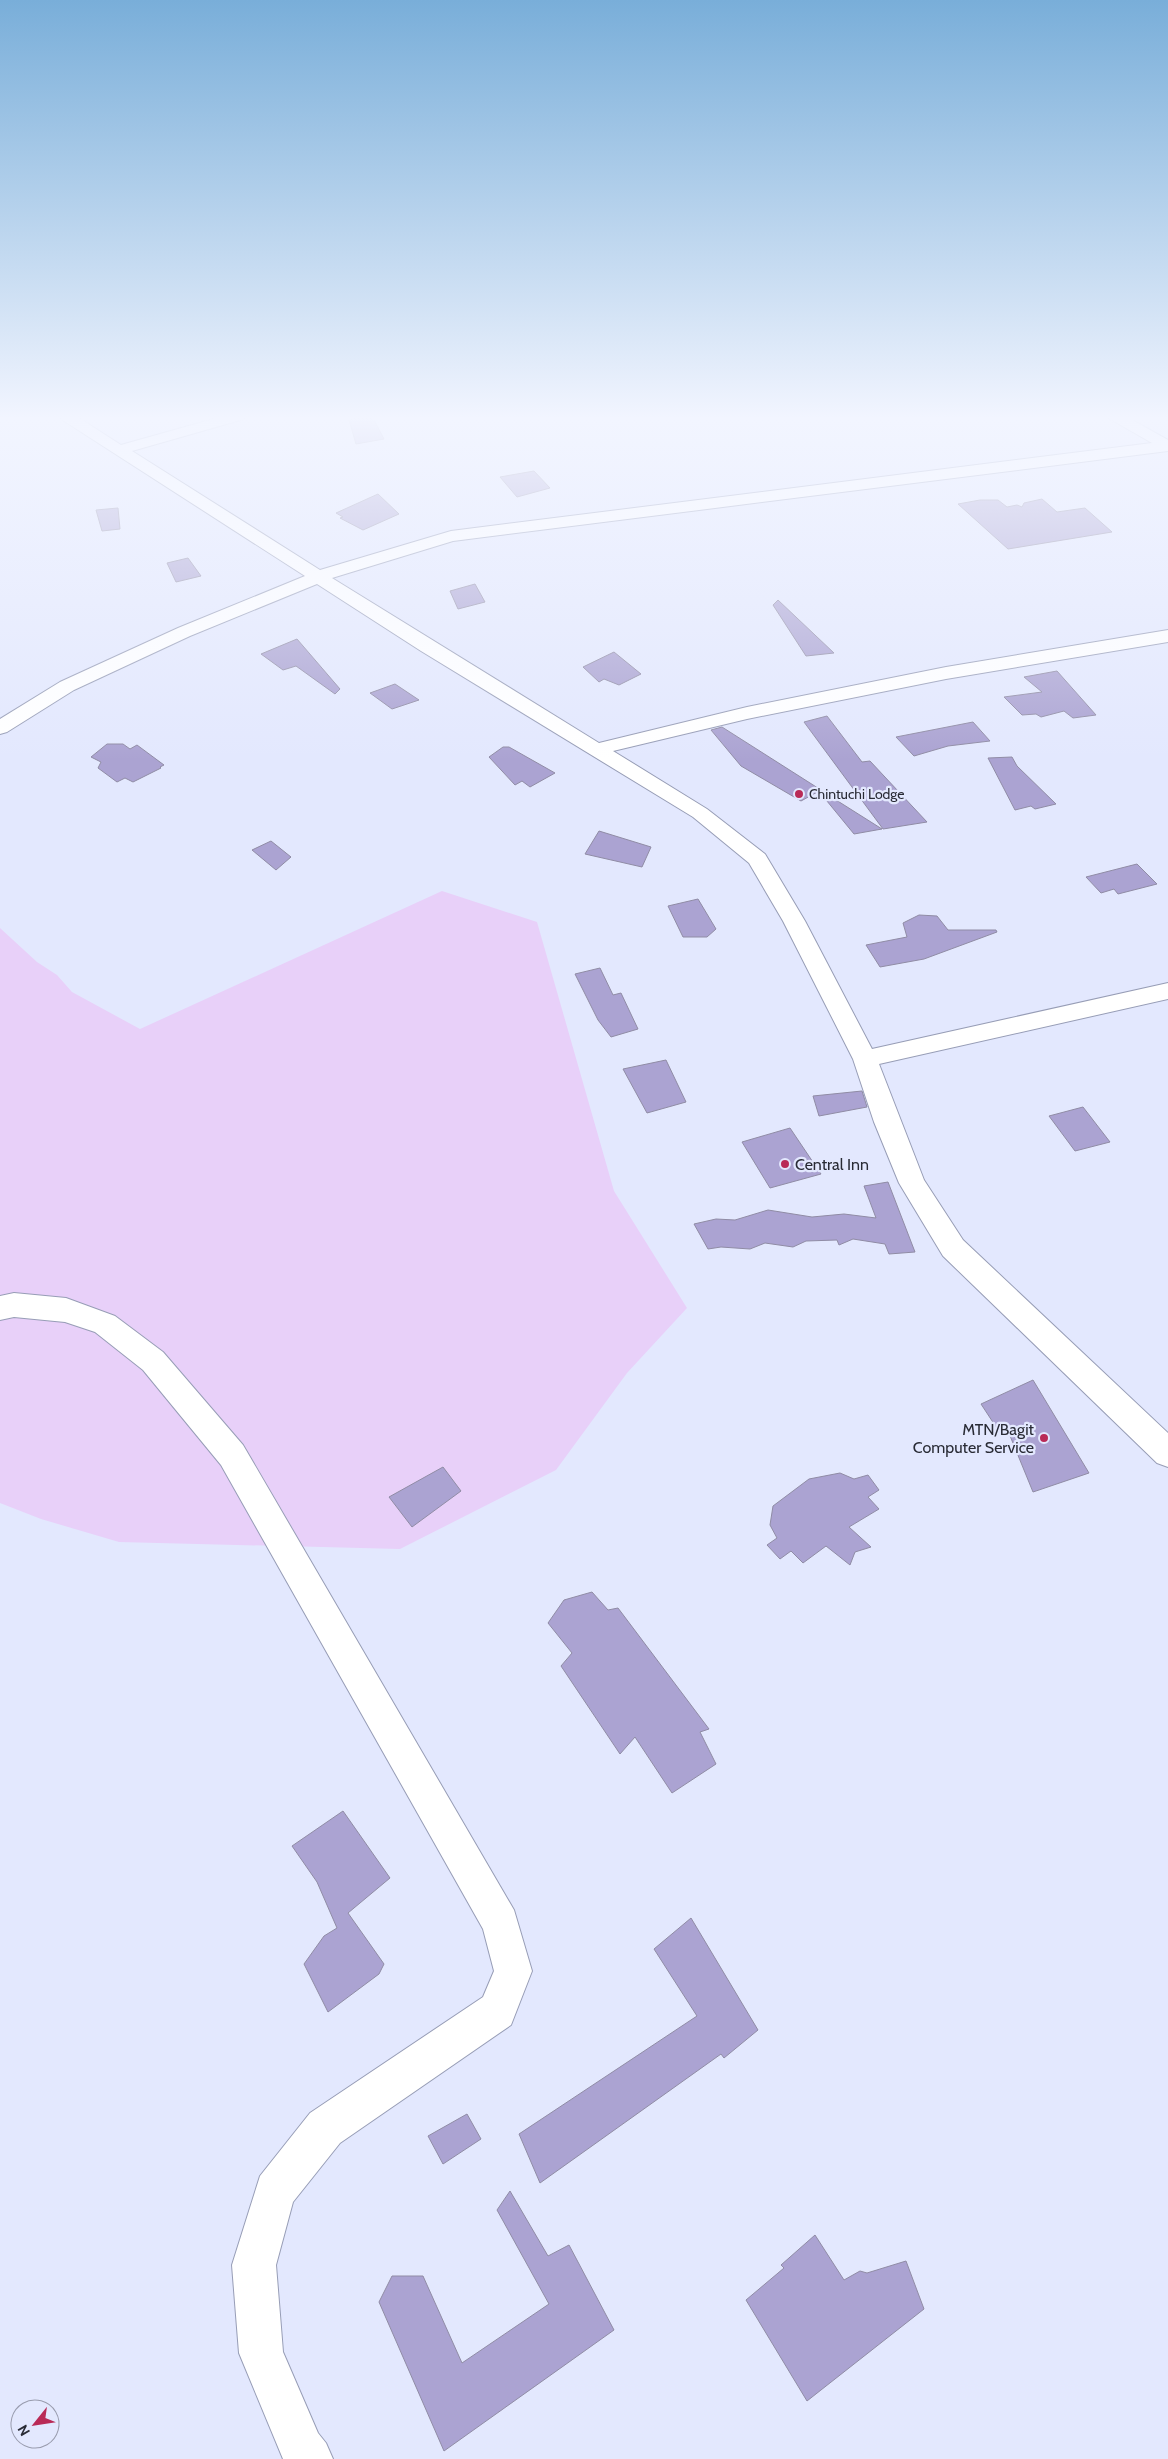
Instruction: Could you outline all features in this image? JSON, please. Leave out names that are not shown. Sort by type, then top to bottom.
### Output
[{"type":"street","points":[[248,531],[428,647],[700,813],[757,859],[794,921],[865,1059],[887,1122],[912,1183],[954,1248],[1168,1454]]},
{"type":"street","points":[[0,728],[67,686],[184,632],[320,576],[451,536],[486,531]]},
{"type":"street","points":[[598,749],[747,712],[946,673],[1168,636]]},
{"type":"street","points":[[865,1059],[1168,991]]},
{"type":"street","points":[[0,1308],[14,1305],[66,1310],[105,1324],[153,1361],[232,1455],[502,1923],[513,1971],[497,2012],[325,2128],[275,2191],[254,2264],[261,2353],[302,2449],[310,2459]]},
{"type":"shaded area","points":[[442,891],[537,922],[614,1191],[687,1308],[627,1373],[556,1470],[400,1549],[119,1542],[41,1519],[0,1503],[0,928],[37,962],[57,975],[72,992],[140,1029]]},
{"type":"building","points":[[988,531],[1112,532],[1008,549]]},
{"type":"building","points":[[188,558],[201,576],[176,582],[167,563]]},
{"type":"building","points":[[475,584],[485,602],[458,609],[450,591]]},
{"type":"building","points":[[778,600],[834,653],[806,656],[773,605]]},
{"type":"building","points":[[297,639],[340,689],[335,694],[296,666],[283,670],[261,654]]},
{"type":"building","points":[[614,652],[641,674],[619,685],[604,679],[599,682],[583,667]]},
{"type":"building","points":[[1057,671],[1096,715],[1073,718],[1064,711],[1041,717],[1036,714],[1022,715],[1004,697],[1042,692],[1024,677]]},
{"type":"building","points":[[395,684],[419,700],[392,709],[370,693]]},
{"type":"building","points":[[827,716],[862,762],[870,761],[927,822],[883,829],[804,722]]},
{"type":"building","points":[[973,722],[990,741],[948,746],[914,756],[896,737]]},
{"type":"building","points":[[722,727],[821,790],[801,801],[741,766],[711,730]]},
{"type":"building","points":[[107,744],[123,744],[130,749],[137,745],[164,765],[133,782],[125,778],[117,782],[98,768],[101,762],[91,757]]},
{"type":"building","points":[[503,747],[509,747],[555,773],[530,787],[522,781],[515,785],[489,757]]},
{"type":"building","points":[[1012,757],[1017,766],[1056,804],[1035,809],[1031,806],[1015,810],[988,758]]},
{"type":"building","points":[[825,793],[882,829],[854,834],[822,795]]},
{"type":"building","points":[[599,831],[651,847],[642,867],[585,854]]},
{"type":"building","points":[[271,841],[291,857],[276,870],[252,850]]},
{"type":"building","points":[[1137,864],[1157,884],[1118,894],[1114,889],[1101,893],[1086,877]]},
{"type":"building","points":[[698,899],[716,929],[707,937],[683,937],[668,906]]},
{"type":"building","points":[[919,915],[937,916],[948,930],[996,930],[997,932],[924,959],[880,967],[866,945],[907,937],[903,923]]},
{"type":"building","points":[[600,968],[613,995],[621,993],[638,1029],[611,1037],[598,1020],[575,974]]},
{"type":"building","points":[[666,1060],[686,1102],[647,1113],[623,1069]]},
{"type":"building","points":[[862,1091],[867,1107],[819,1116],[813,1096]]},
{"type":"building","points":[[1083,1107],[1110,1142],[1075,1151],[1049,1116]]},
{"type":"building","name":"Central Inn","points":[[790,1128],[821,1174],[770,1188],[742,1142]]},
{"type":"building","points":[[888,1182],[915,1252],[889,1254],[885,1244],[853,1239],[839,1245],[837,1240],[806,1241],[793,1247],[765,1243],[750,1249],[721,1247],[708,1249],[694,1224],[716,1219],[735,1220],[768,1210],[812,1217],[844,1214],[876,1218],[864,1186]]},
{"type":"building","name":"MTN/Bagit Computer Service","points":[[1033,1380],[1089,1473],[1033,1492],[1006,1426],[998,1430],[981,1404]]},
{"type":"building","points":[[443,1467],[461,1491],[412,1527],[389,1497]]},
{"type":"building","points":[[840,1473],[854,1479],[868,1475],[879,1490],[868,1497],[879,1509],[849,1527],[871,1547],[855,1552],[850,1565],[826,1546],[803,1563],[791,1551],[780,1559],[767,1545],[777,1538],[770,1525],[773,1506],[809,1479]]},
{"type":"building","points":[[592,1592],[608,1610],[618,1608],[709,1729],[700,1732],[716,1764],[672,1793],[635,1737],[620,1754],[561,1666],[572,1653],[548,1623],[564,1600]]},
{"type":"building","points":[[343,1811],[390,1878],[348,1913],[384,1964],[379,1974],[328,2012],[304,1964],[324,1936],[337,1928],[317,1882],[292,1846]]},
{"type":"building","points":[[691,1918],[758,2030],[724,2058],[721,2054],[540,2183],[519,2134],[697,2016],[654,1949]]},
{"type":"building","points":[[467,2114],[481,2139],[443,2164],[428,2136]]},
{"type":"building","points":[[510,2191],[548,2256],[569,2245],[614,2330],[444,2451],[379,2302],[392,2276],[423,2276],[462,2363],[549,2304],[497,2210]]},
{"type":"building","points":[[815,2235],[844,2280],[860,2271],[867,2273],[906,2261],[924,2309],[807,2401],[746,2300],[784,2268],[781,2265]]},
{"type":"place","name":"Chintuchi Lodge","points":[[799,794]]},
{"type":"place","name":"Central Inn","points":[[785,1164]]},
{"type":"place","name":"MTN/Bagit Computer Service","points":[[1044,1438]]}]
